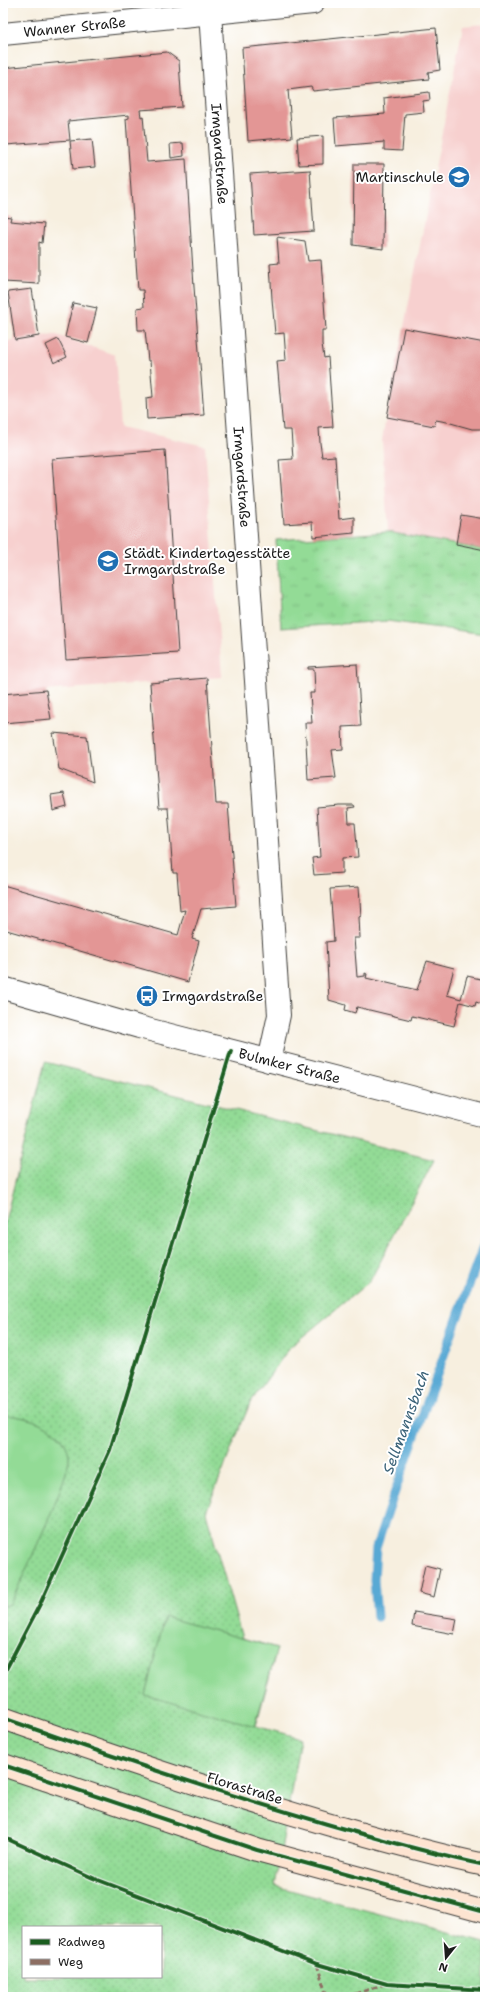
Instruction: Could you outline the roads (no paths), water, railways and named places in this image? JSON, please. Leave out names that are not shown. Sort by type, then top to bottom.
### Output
[{"type":"main road","name":"Florastraße","points":[[3,1718],[149,1770],[257,1804],[385,1840],[485,1865]]},
{"type":"main road","points":[[3,1765],[257,1850],[485,1912]]},
{"type":"street","name":"Wanner Straße","points":[[3,34],[210,12],[313,3]]},
{"type":"street","name":"Irmgardstraße","points":[[210,12],[279,1015],[269,1061]]},
{"type":"street","name":"Bulmker Straße","points":[[3,988],[139,1027],[485,1116]]},
{"type":"waterway","name":"Sellmannsbach","points":[[377,1617],[374,1580],[376,1548],[485,1241]]},
{"type":"place","name":"Martinschule","points":[[459,177]]},
{"type":"place","name":"Städt. Kindertagesstätte Irmgardstraße","points":[[108,561]]},
{"type":"place","name":"Irmgardstraße","points":[[147,996]]}]
